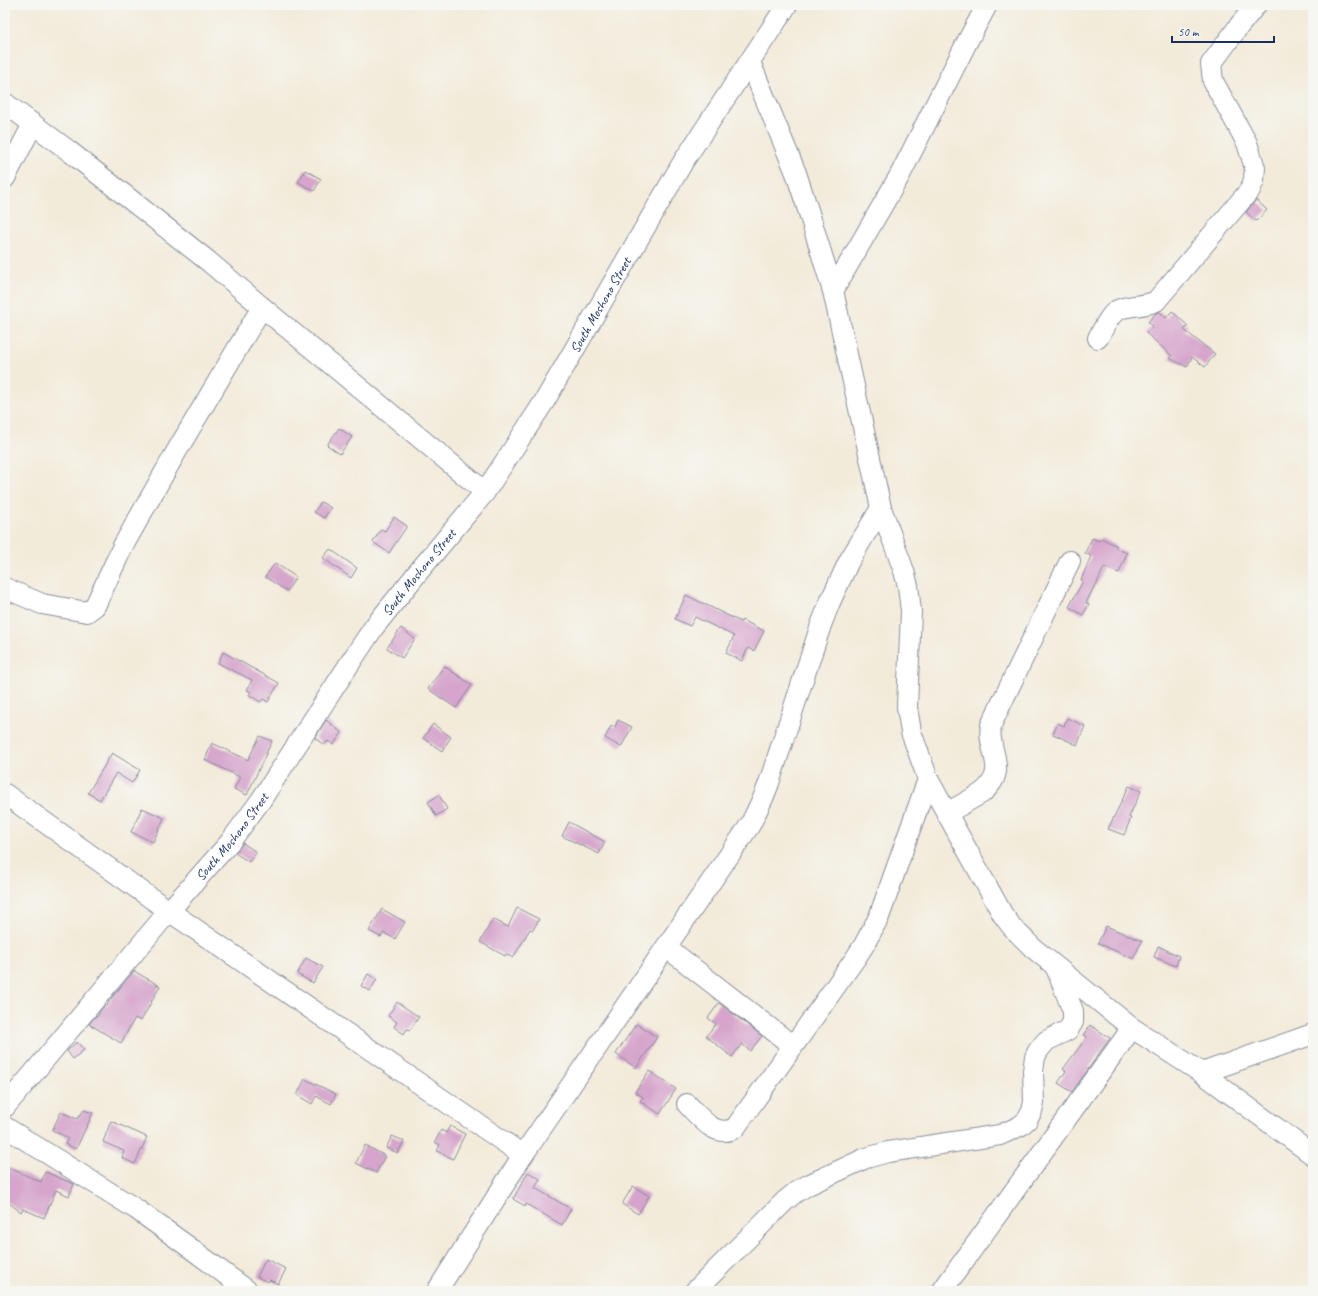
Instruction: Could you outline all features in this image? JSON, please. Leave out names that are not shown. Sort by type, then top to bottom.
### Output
[{"type":"street","name":"South Moshono Street","points":[[5,1107],[169,911],[230,842],[247,819],[374,627],[485,492],[544,402],[683,162],[787,5]]},
{"type":"street","points":[[833,291],[900,175],[987,5]]},
{"type":"street","points":[[1098,338],[1110,317],[1116,311],[1148,304],[1156,300],[1250,190],[1254,180],[1255,168],[1247,143],[1212,81],[1210,64],[1238,26],[1256,5]]},
{"type":"street","points":[[750,62],[796,174],[833,291],[881,508],[908,586],[910,611],[908,715],[911,732],[928,779],[1003,915],[1022,938],[1055,967],[1132,1028],[1202,1073],[1313,1155]]},
{"type":"street","points":[[5,103],[208,261],[485,492]]},
{"type":"street","points":[[5,178],[33,124]]},
{"type":"street","points":[[5,588],[42,604],[86,612],[95,606],[123,546],[179,447],[262,307]]},
{"type":"street","points":[[437,1291],[523,1155],[750,825],[769,783],[830,602],[849,561],[881,508]]},
{"type":"street","points":[[947,813],[982,793],[994,779],[997,767],[990,734],[991,725],[1070,561]]},
{"type":"street","points":[[687,1104],[714,1130],[720,1131],[735,1128],[855,959],[871,932],[879,917],[928,779]]},
{"type":"street","points":[[5,794],[169,911],[523,1155]]},
{"type":"street","points":[[666,947],[793,1046]]},
{"type":"street","points":[[695,1291],[785,1202],[796,1192],[808,1185],[854,1163],[878,1154],[1000,1135],[1020,1126],[1032,1111],[1034,1102],[1033,1070],[1035,1057],[1046,1041],[1068,1030],[1073,1022],[1073,1011],[1055,967]]},
{"type":"street","points":[[942,1291],[1132,1028]]},
{"type":"street","points":[[1202,1073],[1313,1034]]},
{"type":"street","points":[[5,1127],[136,1210],[187,1245],[248,1291]]},
{"type":"building","points":[[305,170],[321,179],[314,191],[298,182]]},
{"type":"building","points":[[1256,200],[1267,210],[1256,221],[1246,212]]},
{"type":"building","points":[[1172,311],[1188,326],[1184,330],[1215,354],[1205,367],[1192,357],[1187,367],[1169,358],[1172,356],[1146,333],[1153,326],[1148,322],[1156,313],[1160,312],[1166,318]]},
{"type":"building","points":[[339,428],[352,437],[340,454],[327,445]]},
{"type":"building","points":[[321,502],[331,508],[324,518],[314,512]]},
{"type":"building","points":[[394,517],[407,526],[389,553],[373,542],[381,529],[385,531]]},
{"type":"building","points":[[1092,538],[1099,541],[1101,538],[1117,546],[1115,548],[1127,553],[1119,573],[1104,567],[1096,586],[1095,585],[1086,603],[1089,604],[1083,615],[1069,607],[1083,581],[1081,580],[1091,556],[1085,553]]},
{"type":"building","points":[[330,549],[357,568],[351,578],[323,558]]},
{"type":"building","points":[[275,563],[296,577],[287,591],[265,577]]},
{"type":"building","points":[[686,595],[741,622],[742,620],[764,631],[754,651],[748,648],[742,661],[726,653],[734,636],[695,617],[690,626],[675,619]]},
{"type":"building","points":[[401,628],[415,639],[402,658],[387,648]]},
{"type":"building","points":[[223,652],[279,683],[268,702],[263,699],[261,702],[249,695],[251,692],[247,690],[252,680],[218,663]]},
{"type":"building","points":[[444,666],[472,685],[456,708],[428,689]]},
{"type":"building","points":[[1067,718],[1085,726],[1077,745],[1053,734],[1058,723],[1064,726]]},
{"type":"building","points":[[326,720],[342,733],[333,745],[328,741],[324,745],[315,738]]},
{"type":"building","points":[[618,720],[632,727],[621,747],[605,738],[611,726],[615,727]]},
{"type":"building","points":[[433,724],[451,737],[442,751],[423,738]]},
{"type":"building","points":[[260,736],[272,741],[247,795],[234,789],[240,777],[205,760],[212,743],[248,760]]},
{"type":"building","points":[[112,753],[140,770],[132,783],[116,773],[100,800],[88,793]]},
{"type":"building","points":[[1129,786],[1141,791],[1129,817],[1131,818],[1124,835],[1108,829]]},
{"type":"building","points":[[439,795],[447,809],[436,816],[428,802]]},
{"type":"building","points":[[142,808],[164,818],[153,842],[131,832]]},
{"type":"building","points":[[569,822],[605,842],[599,854],[562,836]]},
{"type":"building","points":[[243,843],[256,852],[249,862],[235,853]]},
{"type":"building","points":[[517,908],[539,919],[533,930],[530,929],[513,958],[506,954],[505,956],[480,942],[493,919],[508,927]]},
{"type":"building","points":[[382,909],[405,922],[395,939],[384,933],[381,937],[369,931]]},
{"type":"building","points":[[1106,926],[1142,941],[1133,959],[1098,943]]},
{"type":"building","points":[[1158,946],[1179,956],[1176,966],[1154,957]]},
{"type":"building","points":[[306,958],[323,967],[313,983],[297,974]]},
{"type":"building","points":[[134,971],[160,986],[141,1021],[135,1018],[121,1043],[89,1024],[96,1016],[97,1017],[105,1005],[107,1006],[109,1001]]},
{"type":"building","points":[[368,974],[377,979],[370,991],[361,986]]},
{"type":"building","points":[[397,1002],[419,1017],[410,1030],[407,1029],[404,1034],[394,1027],[397,1022],[388,1016]]},
{"type":"building","points":[[719,1003],[762,1036],[750,1051],[742,1044],[732,1057],[706,1036],[716,1024],[708,1018]]},
{"type":"building","points":[[636,1024],[657,1037],[636,1068],[616,1054]]},
{"type":"building","points":[[1090,1025],[1110,1038],[1072,1092],[1058,1083],[1066,1071],[1063,1069],[1087,1037],[1083,1035]]},
{"type":"building","points":[[77,1042],[84,1050],[73,1059],[67,1051]]},
{"type":"building","points":[[649,1071],[676,1089],[660,1114],[640,1101],[643,1097],[635,1092]]},
{"type":"building","points":[[305,1079],[336,1094],[331,1104],[316,1096],[312,1104],[297,1095]]},
{"type":"building","points":[[84,1110],[93,1113],[76,1149],[65,1144],[68,1138],[52,1130],[61,1112],[77,1119]]},
{"type":"building","points":[[111,1121],[147,1137],[135,1164],[122,1158],[124,1151],[103,1142]]},
{"type":"building","points":[[450,1126],[465,1134],[453,1159],[437,1151],[440,1145],[435,1142],[441,1130],[446,1133]]},
{"type":"building","points":[[392,1136],[404,1141],[398,1153],[386,1148]]},
{"type":"building","points":[[365,1145],[385,1156],[376,1173],[356,1163]]},
{"type":"building","points":[[5,1166],[41,1182],[45,1172],[74,1184],[69,1196],[56,1190],[44,1218],[23,1209],[21,1212],[5,1200]]},
{"type":"building","points":[[528,1172],[540,1179],[535,1188],[571,1209],[562,1225],[526,1204],[525,1206],[513,1199]]},
{"type":"building","points":[[633,1186],[649,1196],[638,1214],[622,1204]]},
{"type":"building","points":[[266,1259],[286,1269],[278,1284],[270,1280],[268,1282],[257,1277]]}]
